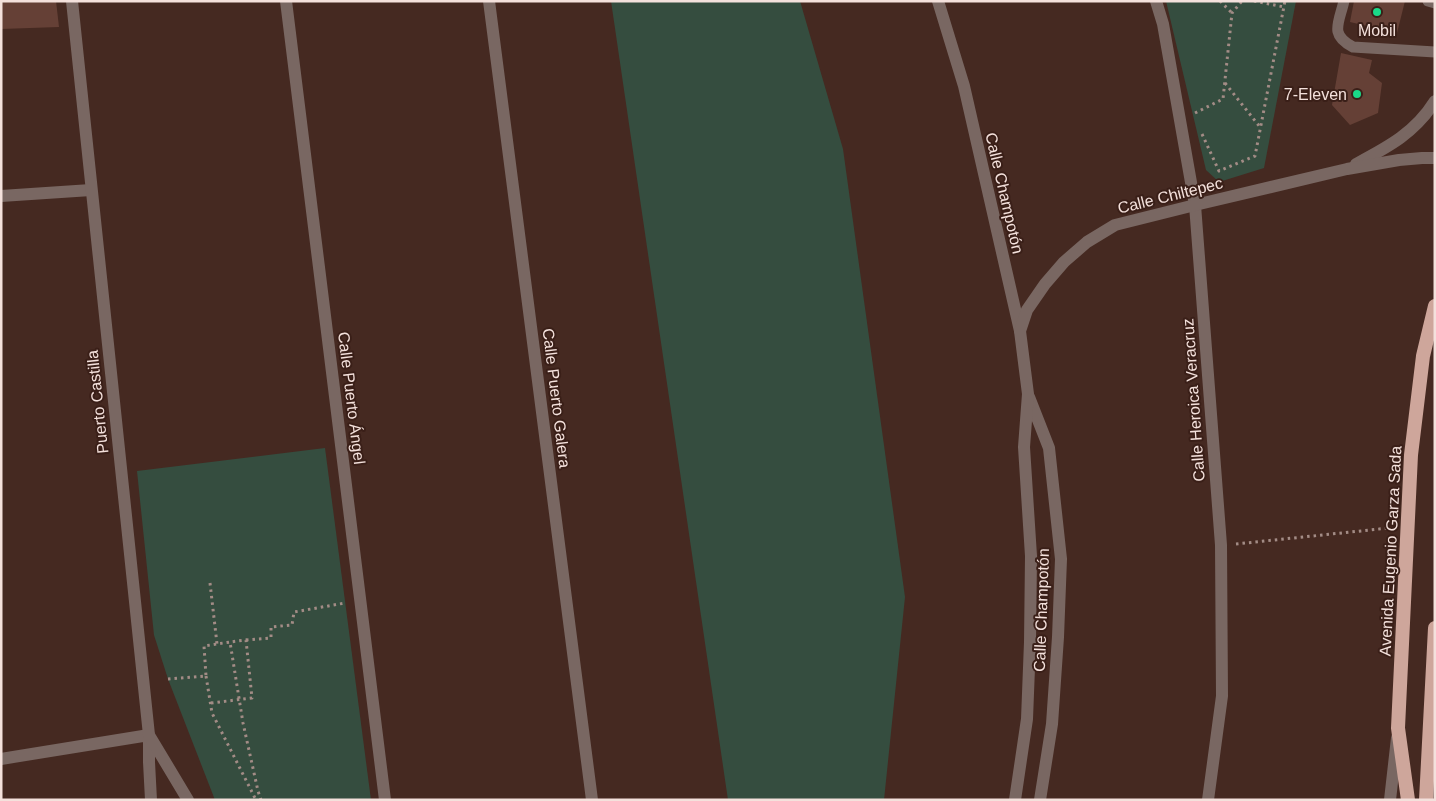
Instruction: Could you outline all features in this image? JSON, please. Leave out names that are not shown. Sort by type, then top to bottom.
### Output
[{"type":"highway","name":"Avenida Eugenio Garza Sada","points":[[1408,800],[1398,728],[1411,455],[1423,356],[1435,306]]},
{"type":"highway","points":[[1426,800],[1435,628]]},
{"type":"street","name":"Puerto Castilla","points":[[72,1],[149,734],[151,800]]},
{"type":"street","name":"Calle Puerto Ángel","points":[[286,1],[385,800]]},
{"type":"street","name":"Calle Puerto Galera","points":[[489,1],[592,800]]},
{"type":"street","name":"Calle Champotón","points":[[938,1],[964,86],[1020,332],[1028,394],[1024,447],[1031,556],[1030,642],[1027,719],[1015,800]]},
{"type":"street","name":"Calle Heroica Veracruz","points":[[1156,1],[1163,24],[1195,205],[1221,545],[1222,696],[1208,800]]},
{"type":"street","name":"Calle Chiltepec","points":[[1347,169],[1394,143],[1416,125],[1435,101]]},
{"type":"street","name":"Calle Chiltepec","points":[[1020,332],[1028,310],[1045,284],[1064,262],[1087,242],[1115,226],[1347,169],[1413,158],[1435,158]]},
{"type":"street","points":[[1,196],[91,190]]},
{"type":"street","name":"Calle Champotón","points":[[1028,394],[1049,448],[1061,559],[1052,724],[1040,800]]},
{"type":"street","points":[[1390,800],[1398,728]]},
{"type":"street","points":[[1,759],[149,734],[188,800]]},
{"type":"lane","points":[[1344,1],[1337,30],[1340,38],[1353,48],[1435,52]]},
{"type":"lane","points":[[1428,1],[1435,3]]},
{"type":"path","points":[[1220,1],[1232,13]]},
{"type":"path","points":[[1192,114],[1223,99],[1232,13],[1242,1]]},
{"type":"path","points":[[1254,1],[1284,7]]},
{"type":"path","points":[[1200,130],[1219,171],[1255,156],[1285,1]]},
{"type":"path","points":[[1224,83],[1260,127]]},
{"type":"path","points":[[1221,545],[1408,526]]},
{"type":"path","points":[[210,583],[217,644]]},
{"type":"path","points":[[256,800],[212,712],[206,676],[204,646],[270,638],[271,627],[292,625],[294,612],[361,599]]},
{"type":"path","points":[[211,703],[252,698],[246,640]]},
{"type":"path","points":[[230,642],[245,733],[261,800]]},
{"type":"path","points":[[168,679],[206,676]]},
{"type":"green space","points":[[611,1],[800,1],[843,149],[905,597],[884,800],[728,800]]},
{"type":"green space","points":[[1166,1],[1296,1],[1264,168],[1219,182],[1206,170]]},
{"type":"green space","points":[[325,448],[371,800],[215,800],[168,679],[154,635],[137,471]]},
{"type":"building","points":[[1,1],[56,1],[59,27],[1,29]]},
{"type":"building","name":"Mobil","points":[[1354,1],[1405,1],[1397,33],[1350,22]]},
{"type":"building","name":"7-Eleven","points":[[1341,53],[1372,60],[1369,73],[1382,83],[1378,113],[1350,125],[1332,105]]},
{"type":"place","name":"Mobil","points":[[1377,12]]},
{"type":"place","name":"7-Eleven","points":[[1357,94]]}]
